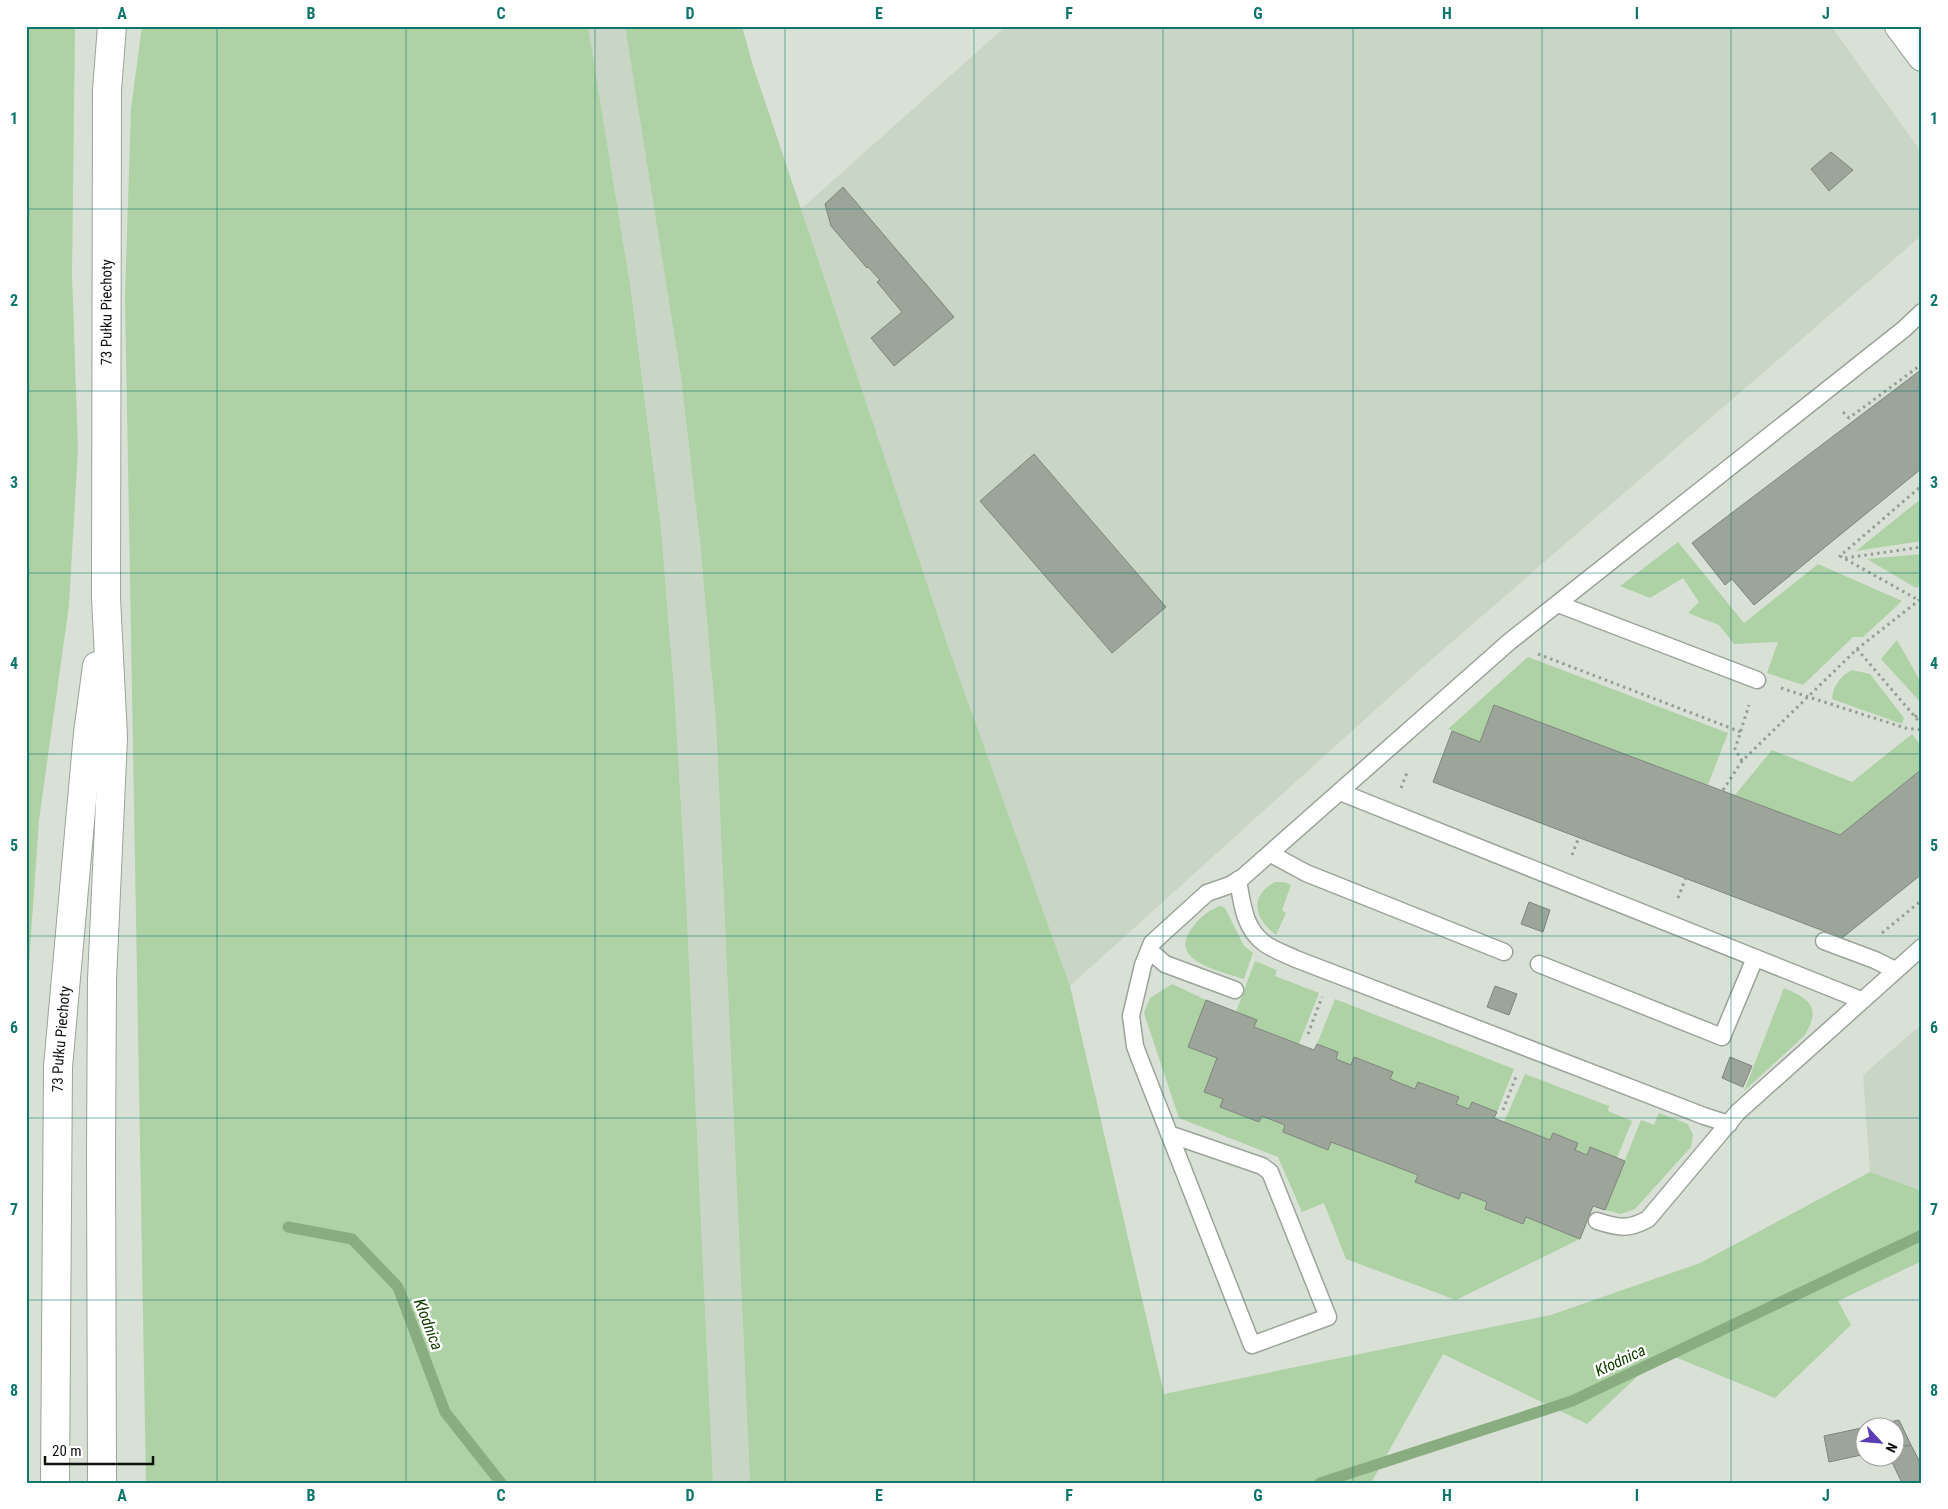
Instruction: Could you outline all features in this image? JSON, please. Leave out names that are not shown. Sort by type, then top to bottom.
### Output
[{"type":"main road","name":"73 Pułku Piechoty","points":[[102,1483],[102,980],[113,737],[106,598],[107,90],[112,26]]},
{"type":"main road","points":[[1899,26],[1922,58]]},
{"type":"main road","name":"73 Pułku Piechoty","points":[[55,1483],[58,1068],[88,733],[106,598]]},
{"type":"lane","points":[[1170,1134],[1262,1166],[1270,1172],[1328,1317],[1252,1345],[1135,1046],[1130,1016],[1143,965],[1152,943],[1207,893],[1238,880],[1270,854],[1509,642],[1897,336],[1922,312]]},
{"type":"lane","points":[[1558,604],[1757,680]]},
{"type":"lane","points":[[1340,792],[1861,1000]]},
{"type":"lane","points":[[1270,854],[1306,873],[1504,952]]},
{"type":"lane","points":[[1238,880],[1244,913],[1253,931],[1264,944],[1296,959],[1729,1124]]},
{"type":"lane","points":[[1824,941],[1875,960],[1895,970]]},
{"type":"lane","points":[[1598,1221],[1627,1227],[1634,1226],[1648,1219],[1738,1112],[1922,947]]},
{"type":"lane","points":[[1149,950],[1165,964],[1235,990]]},
{"type":"lane","points":[[1539,964],[1722,1037],[1755,958]]},
{"type":"path","points":[[1723,790],[1742,761],[1808,696],[1857,649],[1921,600],[1840,556],[1919,488]]},
{"type":"path","points":[[1845,558],[1922,547]]},
{"type":"path","points":[[1857,649],[1922,725]]},
{"type":"path","points":[[1537,654],[1740,732]]},
{"type":"path","points":[[1742,761],[1735,749],[1757,680],[1905,728],[1922,730]]},
{"type":"path","points":[[1914,717],[1922,710]]},
{"type":"path","points":[[1401,796],[1400,790],[1405,775],[1410,768]]},
{"type":"path","points":[[1570,860],[1579,837]]},
{"type":"path","points":[[1677,903],[1686,877]]},
{"type":"path","points":[[1308,1034],[1325,990]]},
{"type":"path","points":[[1503,1110],[1520,1066]]},
{"type":"shaded area","points":[[588,26],[625,26],[681,377],[700,542],[716,722],[750,1483],[713,1483],[685,876],[675,703],[661,528],[631,291]]},
{"type":"shaded area","points":[[1006,26],[1831,26],[1922,153],[1922,235],[1415,674],[1070,986],[949,649],[801,209]]},
{"type":"shaded area","points":[[1922,1024],[1922,1191],[1870,1172],[1863,1075]]},
{"type":"green space","points":[[26,26],[75,26],[72,275],[78,449],[69,605],[39,820],[26,1007]]},
{"type":"green space","points":[[142,26],[588,26],[631,291],[661,528],[675,703],[685,876],[713,1483],[146,1483],[125,296],[131,109]]},
{"type":"green space","points":[[625,26],[742,26],[753,66],[949,649],[1070,986],[1164,1394],[1551,1315],[1700,1263],[1870,1172],[1922,1191],[1922,1261],[1838,1301],[1851,1325],[1775,1398],[1663,1352],[1587,1424],[1443,1354],[1371,1483],[750,1483],[716,722],[700,542],[681,377]]},
{"type":"green space","points":[[1922,498],[1922,541],[1856,551]]},
{"type":"green space","points":[[1678,542],[1744,623],[1818,564],[1902,601],[1863,637],[1853,637],[1803,685],[1767,673],[1778,642],[1734,644],[1719,625],[1688,613],[1699,602],[1683,578],[1650,598],[1620,586]]},
{"type":"green space","points":[[1922,554],[1922,584],[1916,588],[1867,559]]},
{"type":"green space","points":[[1897,640],[1922,684],[1922,704],[1881,659]]},
{"type":"green space","points":[[1528,657],[1728,733],[1708,785],[1494,705],[1480,742],[1448,729]]},
{"type":"green space","points":[[1852,670],[1870,674],[1904,718],[1902,724],[1832,699],[1838,682]]},
{"type":"green space","points":[[1912,734],[1922,747],[1922,769],[1840,835],[1735,795],[1772,750],[1852,782]]},
{"type":"green space","points":[[1275,882],[1284,882],[1291,885],[1282,910],[1286,913],[1276,935],[1263,922],[1258,908],[1261,894]]},
{"type":"green space","points":[[1220,906],[1225,908],[1244,946],[1253,953],[1244,979],[1202,964],[1187,951],[1185,942],[1190,931],[1199,919]]},
{"type":"green space","points":[[1255,961],[1277,970],[1275,976],[1319,993],[1299,1044],[1254,1027],[1256,1020],[1236,1012]]},
{"type":"green space","points":[[1172,984],[1206,1000],[1217,1058],[1204,1092],[1223,1099],[1220,1107],[1259,1122],[1262,1116],[1285,1125],[1283,1132],[1328,1149],[1331,1142],[1418,1175],[1415,1181],[1459,1198],[1461,1192],[1487,1202],[1485,1209],[1523,1224],[1526,1217],[1580,1239],[1456,1300],[1346,1259],[1324,1203],[1302,1212],[1278,1157],[1179,1118],[1144,1013],[1150,998]]},
{"type":"green space","points":[[1784,988],[1801,996],[1810,1006],[1812,1018],[1809,1026],[1804,1036],[1744,1091]]},
{"type":"green space","points":[[1335,999],[1514,1069],[1497,1112],[1472,1102],[1469,1109],[1456,1104],[1458,1097],[1419,1082],[1415,1089],[1390,1079],[1393,1073],[1354,1057],[1351,1065],[1336,1059],[1338,1052],[1317,1044]]},
{"type":"green space","points":[[1525,1074],[1609,1106],[1608,1111],[1632,1121],[1617,1158],[1590,1148],[1587,1155],[1575,1150],[1577,1142],[1553,1133],[1550,1140],[1504,1122]]},
{"type":"green space","points":[[1659,1113],[1688,1124],[1693,1135],[1691,1147],[1635,1209],[1621,1214],[1605,1210],[1641,1120],[1654,1125]]},
{"type":"building","points":[[1831,152],[1853,170],[1829,191],[1811,169]]},
{"type":"building","points":[[843,187],[954,317],[894,366],[871,338],[902,312],[877,282],[880,280],[867,268],[831,226],[825,204]]},
{"type":"building","points":[[1922,369],[1922,470],[1754,605],[1732,579],[1725,585],[1692,543]]},
{"type":"building","points":[[1034,454],[1166,607],[1112,653],[980,501]]},
{"type":"building","points":[[1494,705],[1840,835],[1922,769],[1922,874],[1842,938],[1433,782],[1452,731],[1480,742]]},
{"type":"building","points":[[1529,902],[1550,910],[1543,932],[1521,924]]},
{"type":"building","points":[[1495,986],[1517,994],[1509,1015],[1487,1007]]},
{"type":"building","points":[[1206,1000],[1257,1020],[1254,1027],[1314,1050],[1317,1044],[1338,1052],[1336,1059],[1351,1065],[1354,1057],[1393,1072],[1390,1079],[1415,1089],[1418,1082],[1459,1097],[1456,1104],[1469,1109],[1472,1102],[1497,1112],[1494,1118],[1550,1140],[1553,1133],[1578,1143],[1575,1150],[1587,1155],[1590,1147],[1625,1161],[1605,1210],[1593,1206],[1580,1239],[1526,1217],[1523,1224],[1485,1209],[1487,1202],[1461,1192],[1459,1199],[1415,1182],[1418,1175],[1331,1142],[1328,1150],[1283,1132],[1285,1125],[1262,1116],[1259,1122],[1220,1107],[1223,1099],[1204,1092],[1217,1058],[1188,1047]]},
{"type":"building","points":[[1730,1057],[1752,1066],[1743,1087],[1722,1078]]},
{"type":"building","points":[[1856,1429],[1856,1456],[1829,1462],[1824,1436]]},
{"type":"building","points":[[1906,1435],[1911,1445],[1906,1446]]},
{"type":"building","points":[[1911,1445],[1922,1466],[1922,1483],[1902,1483],[1894,1466],[1906,1466],[1906,1446]]},
{"type":"waterway","name":"Kłodnica","points":[[288,1227],[352,1239],[398,1287],[445,1412],[501,1483]]},
{"type":"waterway","name":"Kłodnica","points":[[1320,1483],[1572,1401],[1922,1235]]}]
